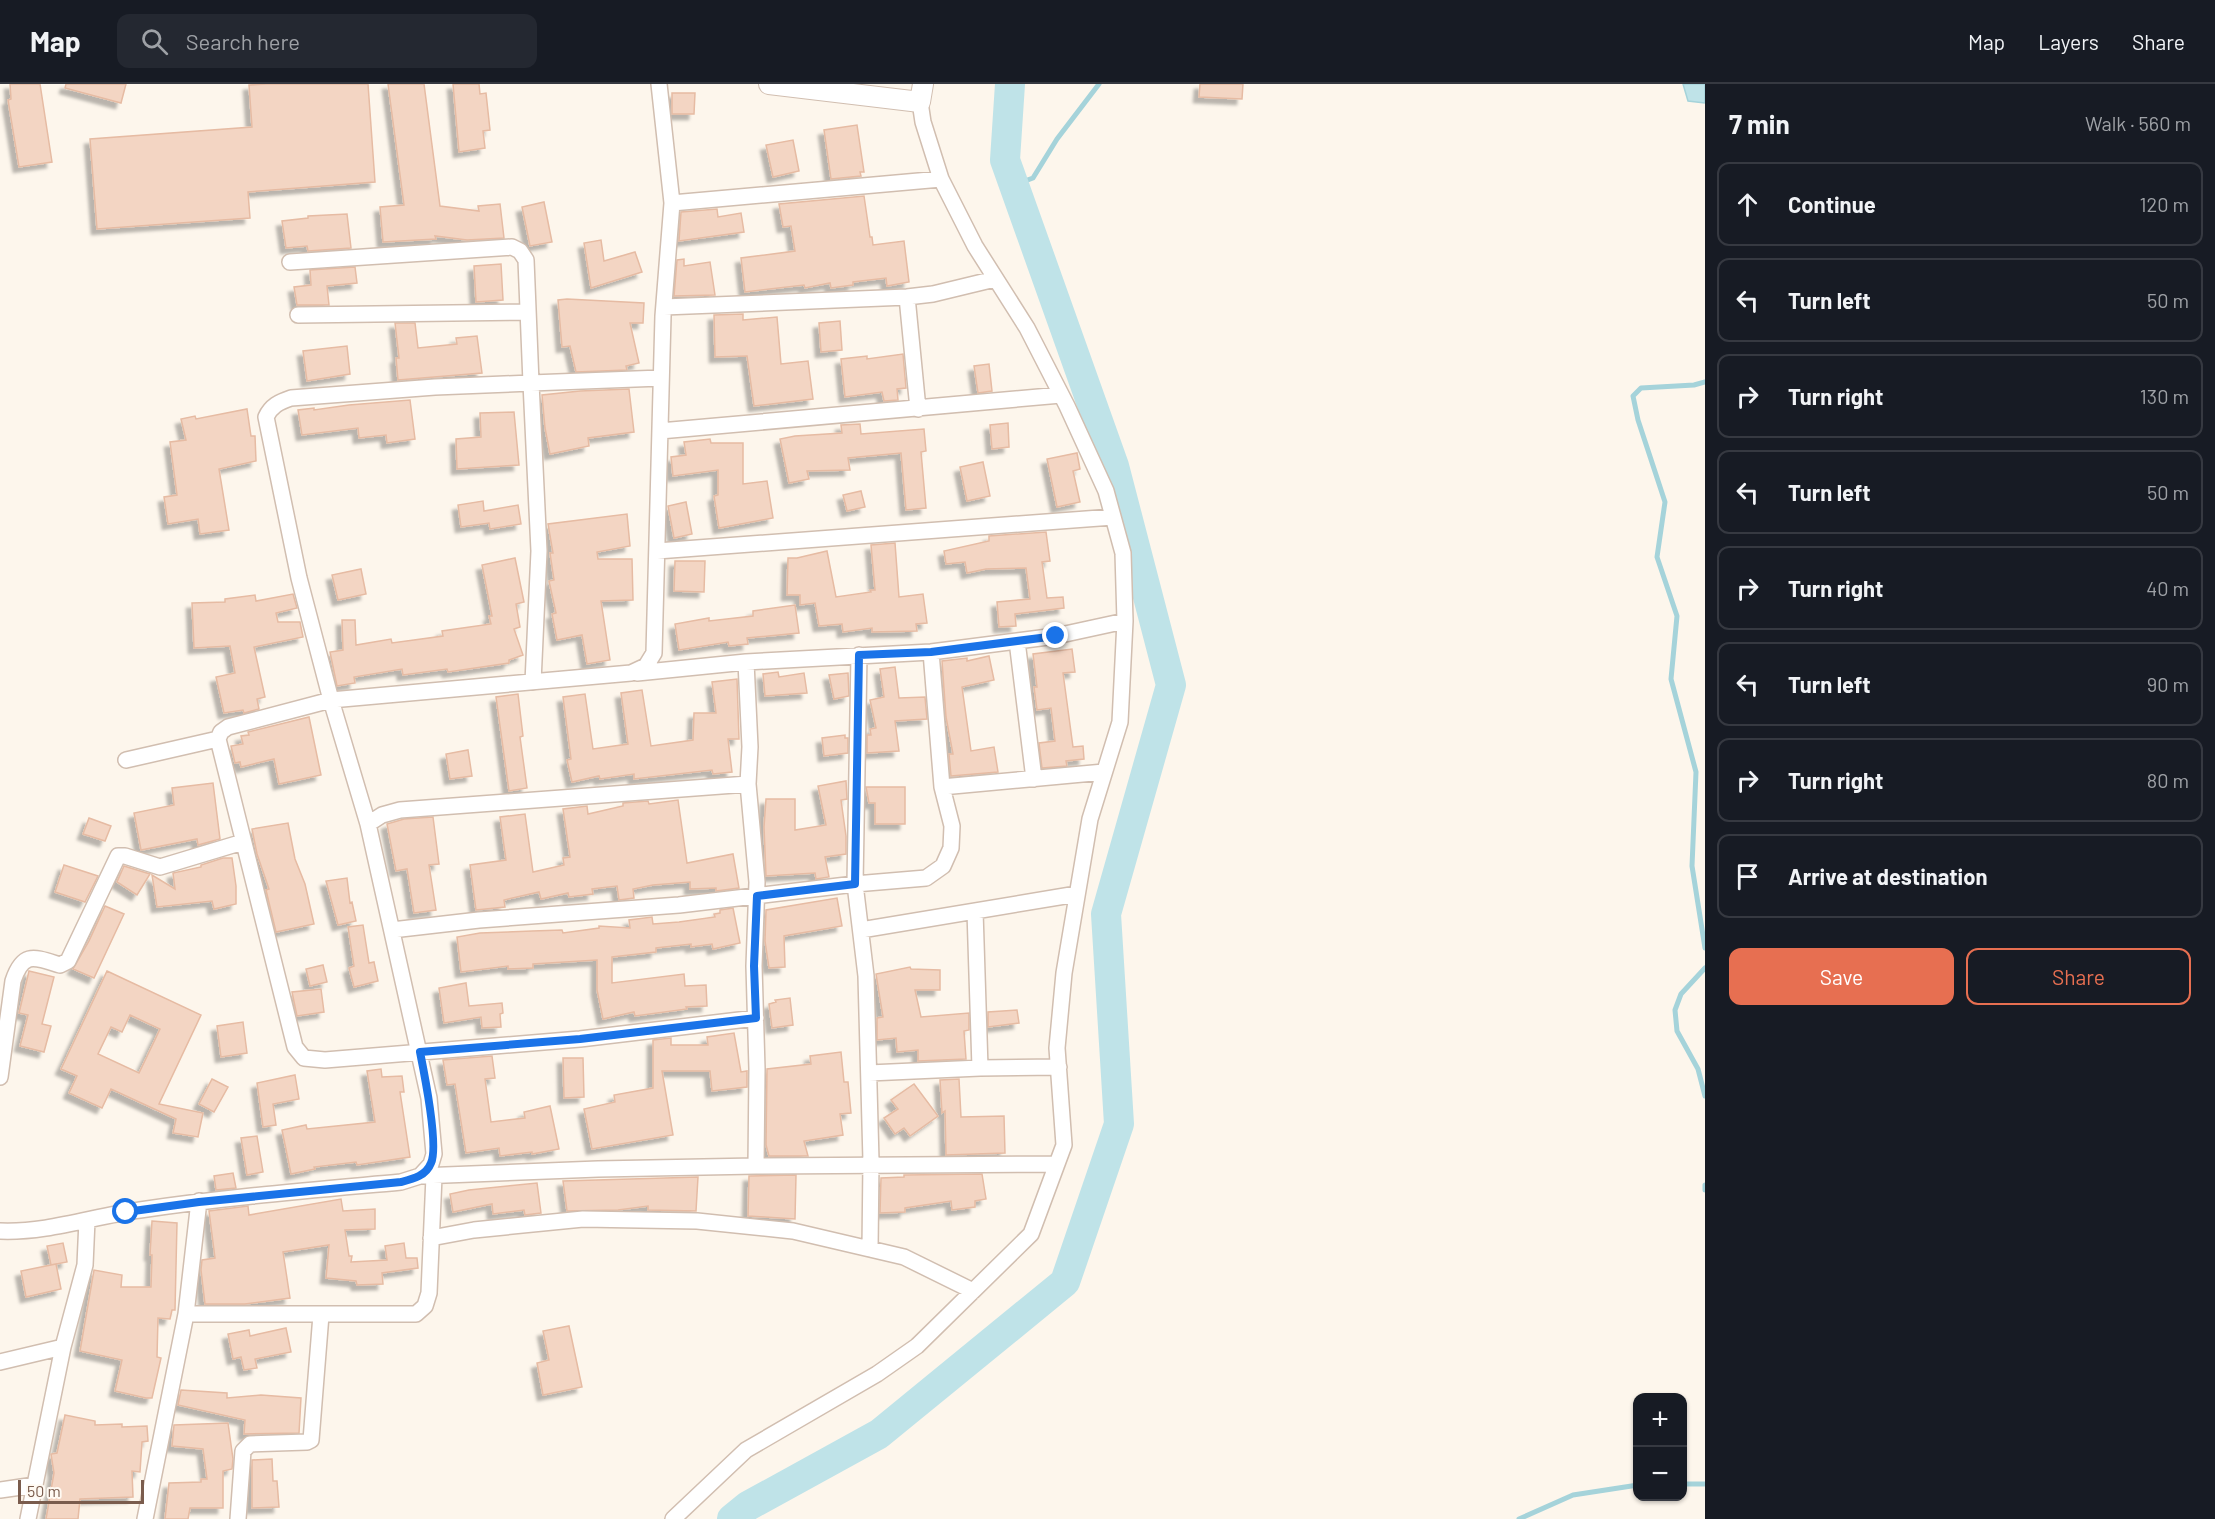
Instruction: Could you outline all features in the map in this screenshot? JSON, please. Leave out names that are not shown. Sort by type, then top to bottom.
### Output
[{"type":"street","points":[[631,674],[646,666],[654,653],[661,378],[672,203],[659,84]]},
{"type":"street","points":[[673,1519],[746,1450],[877,1374],[917,1346],[1031,1234],[1064,1145],[1057,1048],[1064,973],[1090,819],[1120,722],[1125,621],[1123,554],[1106,491],[1061,395],[1026,328],[975,246],[941,179],[923,122],[921,93],[769,84]]},
{"type":"street","points":[[672,203],[941,179]]},
{"type":"street","points":[[290,262],[512,247],[520,251],[526,260],[539,551],[533,682]]},
{"type":"street","points":[[664,307],[907,297],[933,294],[995,279]]},
{"type":"street","points":[[907,297],[918,409]]},
{"type":"street","points":[[298,315],[528,312]]},
{"type":"street","points":[[186,1314],[416,1314],[425,1306],[429,1293],[431,1238],[427,1176],[434,1154],[429,1098],[368,824],[299,578],[266,417],[269,410],[278,402],[291,398],[435,387],[661,378]]},
{"type":"street","points":[[660,431],[1061,395]]},
{"type":"street","points":[[657,551],[1113,517]]},
{"type":"street","points":[[756,1018],[580,1039],[325,1060],[304,1058],[295,1047],[218,739],[220,732],[228,727],[332,700],[746,662],[931,652],[1056,636],[1125,621]]},
{"type":"street","points":[[1017,641],[1035,779]]},
{"type":"street","points":[[392,930],[479,920],[679,905],[926,878],[943,866],[951,848],[952,826],[942,787],[931,652]]},
{"type":"street","points":[[859,655],[855,884],[866,976],[871,1166],[870,1249]]},
{"type":"street","points":[[746,662],[750,747],[748,784],[757,896],[754,966],[756,1166]]},
{"type":"street","points":[[126,760],[218,739]]},
{"type":"street","points":[[942,787],[1104,772]]},
{"type":"street","points":[[368,824],[382,815],[400,810],[748,784]]},
{"type":"street","points":[[0,1077],[12,981],[18,966],[24,960],[40,959],[60,965],[68,961],[118,856],[160,867],[243,842]]},
{"type":"street","points":[[861,930],[1077,894]]},
{"type":"street","points":[[975,911],[980,1068]]},
{"type":"street","points":[[869,1073],[1059,1067]]},
{"type":"street","points":[[0,1231],[36,1230],[126,1212],[199,1202],[401,1182],[427,1176],[598,1168],[1057,1164]]},
{"type":"street","points":[[145,1519],[186,1314],[199,1202]]},
{"type":"street","points":[[431,1238],[474,1230],[583,1219],[686,1221],[793,1231],[904,1257],[973,1291]]},
{"type":"street","points":[[28,1519],[63,1347],[85,1265],[87,1220]]},
{"type":"street","points":[[238,1519],[243,1451],[250,1444],[311,1440],[321,1315]]},
{"type":"street","points":[[0,1362],[63,1347]]},
{"type":"street","points":[[0,1490],[35,1485]]},
{"type":"water","points":[[1683,84],[1705,84],[1705,103],[1688,101]]},
{"type":"building","points":[[10,84],[40,84],[52,162],[19,167],[8,100],[11,99]]},
{"type":"building","points":[[66,84],[126,84],[121,103],[65,88]]},
{"type":"building","points":[[368,84],[375,182],[248,192],[250,218],[97,229],[90,139],[252,127],[249,85]]},
{"type":"building","points":[[388,84],[424,84],[440,206],[479,211],[478,206],[500,204],[504,238],[467,240],[435,236],[436,239],[383,242],[380,207],[404,205]]},
{"type":"building","points":[[453,84],[479,84],[480,94],[486,93],[490,130],[483,131],[485,148],[459,152]]},
{"type":"building","points":[[1200,84],[1243,84],[1242,99],[1199,97]]},
{"type":"building","points":[[672,93],[695,93],[694,114],[672,114]]},
{"type":"building","points":[[857,125],[864,172],[860,172],[861,176],[831,179],[824,130]]},
{"type":"building","points":[[793,140],[799,171],[773,177],[766,145]]},
{"type":"building","points":[[864,196],[873,245],[904,241],[909,282],[887,286],[886,278],[853,282],[853,285],[831,288],[830,283],[805,288],[804,285],[745,292],[741,258],[795,251],[791,226],[783,227],[779,204]]},
{"type":"building","points":[[544,202],[552,242],[530,246],[522,207]]},
{"type":"building","points":[[717,209],[718,217],[741,213],[744,232],[679,241],[681,212]]},
{"type":"building","points":[[347,214],[351,248],[308,251],[307,246],[286,248],[282,221],[308,218],[308,216]]},
{"type":"building","points":[[601,240],[604,261],[635,252],[642,272],[591,288],[584,243]]},
{"type":"building","points":[[684,259],[684,266],[710,262],[715,295],[674,296],[677,260]]},
{"type":"building","points":[[501,264],[503,300],[476,302],[474,266]]},
{"type":"building","points":[[355,267],[357,283],[327,286],[329,305],[297,305],[294,287],[311,285],[310,270]]},
{"type":"building","points":[[558,300],[644,303],[643,323],[630,323],[639,363],[626,366],[627,370],[576,372],[570,346],[562,347]]},
{"type":"building","points":[[743,314],[743,320],[777,317],[781,364],[808,361],[813,399],[754,406],[747,356],[715,357],[714,315]]},
{"type":"building","points":[[840,321],[842,350],[821,352],[819,323]]},
{"type":"building","points":[[395,323],[415,323],[418,348],[457,344],[456,338],[477,336],[482,373],[398,380],[396,358],[399,358]]},
{"type":"building","points":[[347,346],[350,374],[307,381],[303,351]]},
{"type":"building","points":[[903,354],[906,388],[897,389],[898,400],[884,401],[882,392],[845,397],[841,359],[867,356],[867,359]]},
{"type":"building","points":[[989,364],[992,391],[978,393],[974,366]]},
{"type":"building","points":[[629,389],[634,432],[588,438],[589,446],[550,454],[542,395]]},
{"type":"building","points":[[410,400],[415,439],[387,443],[386,435],[359,438],[358,428],[302,435],[298,410]]},
{"type":"building","points":[[247,409],[251,436],[255,436],[256,461],[219,469],[229,530],[200,534],[198,519],[168,524],[164,497],[177,495],[170,442],[186,440],[181,419],[195,416],[196,419]]},
{"type":"building","points":[[514,412],[519,465],[457,469],[456,439],[481,437],[480,413]]},
{"type":"building","points":[[1008,423],[1009,447],[992,449],[990,425]]},
{"type":"building","points":[[860,424],[861,434],[924,429],[926,451],[921,452],[926,508],[906,510],[901,453],[848,458],[850,470],[807,471],[809,479],[789,483],[780,439],[842,433],[841,425]]},
{"type":"building","points":[[710,439],[711,443],[743,443],[743,484],[767,481],[773,518],[719,528],[714,496],[718,495],[718,470],[673,476],[671,457],[686,455],[684,442]]},
{"type":"building","points":[[1077,453],[1080,469],[1073,471],[1080,502],[1057,507],[1047,459]]},
{"type":"building","points":[[983,462],[990,496],[967,501],[960,467]]},
{"type":"building","points":[[861,491],[865,507],[847,511],[843,495]]},
{"type":"building","points":[[483,501],[484,511],[518,505],[521,524],[490,529],[489,523],[461,527],[458,505]]},
{"type":"building","points":[[686,502],[692,534],[674,538],[668,506]]},
{"type":"building","points":[[627,514],[630,546],[597,552],[598,559],[632,559],[633,600],[601,601],[610,660],[587,664],[582,635],[557,640],[552,614],[556,613],[549,581],[554,580],[550,553],[553,553],[548,524]]},
{"type":"building","points":[[1046,532],[1050,561],[1042,562],[1047,598],[1063,597],[1064,608],[1015,614],[1016,626],[999,627],[997,602],[1030,599],[1026,568],[986,569],[967,573],[965,562],[946,564],[944,551],[989,541],[989,536]]},
{"type":"building","points":[[895,543],[899,597],[923,594],[927,623],[916,624],[917,631],[872,632],[872,628],[843,632],[842,624],[819,626],[815,603],[800,605],[800,595],[787,595],[788,558],[827,551],[836,597],[871,592],[870,590],[875,590],[871,545]]},
{"type":"building","points":[[515,558],[524,602],[516,604],[520,627],[514,629],[523,655],[509,660],[509,663],[448,672],[447,669],[403,675],[402,669],[354,677],[355,683],[337,686],[330,652],[343,650],[342,620],[355,620],[356,645],[391,639],[392,643],[443,636],[442,631],[491,624],[489,616],[492,616],[482,565]]},
{"type":"building","points":[[675,561],[705,561],[704,592],[674,591]]},
{"type":"building","points":[[361,569],[366,594],[338,600],[332,575]]},
{"type":"building","points":[[293,594],[297,608],[276,613],[278,622],[300,622],[303,637],[254,647],[265,697],[257,699],[259,709],[244,713],[243,710],[224,713],[216,677],[235,673],[230,646],[194,648],[192,603],[225,602],[225,599],[255,595],[256,601]]},
{"type":"building","points":[[795,605],[799,633],[747,638],[748,644],[729,646],[728,642],[679,650],[675,624],[709,618],[709,621],[753,616],[753,611]]},
{"type":"building","points":[[1072,649],[1075,672],[1063,673],[1073,747],[1083,746],[1084,759],[1066,761],[1067,766],[1042,768],[1039,743],[1055,741],[1051,708],[1037,710],[1033,654]]},
{"type":"building","points":[[989,656],[994,680],[962,687],[971,751],[994,747],[998,772],[951,776],[949,754],[953,754],[946,717],[942,661],[967,658],[967,661]]},
{"type":"building","points":[[895,667],[899,698],[925,697],[927,719],[895,721],[899,751],[867,753],[867,735],[871,735],[870,729],[876,728],[870,700],[884,697],[880,669]]},
{"type":"building","points":[[778,672],[779,677],[804,673],[807,693],[765,696],[763,674]]},
{"type":"building","points":[[848,673],[849,696],[834,699],[829,675]]},
{"type":"building","points":[[737,679],[739,739],[728,739],[732,772],[713,774],[712,770],[634,779],[634,774],[600,779],[599,776],[572,782],[567,760],[571,759],[563,697],[585,694],[593,749],[628,744],[621,693],[642,690],[651,746],[693,740],[694,713],[716,713],[712,682]]},
{"type":"building","points":[[518,694],[523,736],[520,737],[527,788],[509,791],[496,697]]},
{"type":"building","points":[[309,717],[321,775],[279,784],[274,759],[241,767],[240,762],[235,763],[231,746],[243,744],[241,736],[249,735],[248,732]]},
{"type":"building","points":[[845,735],[845,738],[848,738],[848,753],[824,756],[822,738]]},
{"type":"building","points":[[468,750],[472,776],[450,779],[446,754]]},
{"type":"building","points":[[846,781],[847,799],[841,800],[846,854],[825,857],[829,877],[816,879],[815,873],[766,876],[764,827],[766,799],[795,799],[795,830],[826,825],[818,786]]},
{"type":"building","points":[[213,783],[220,839],[198,845],[197,839],[141,850],[134,813],[174,805],[172,788]]},
{"type":"building","points":[[866,787],[905,787],[905,824],[875,824],[875,803],[869,803]]},
{"type":"building","points":[[678,800],[687,863],[733,854],[739,888],[716,891],[716,888],[690,889],[690,882],[653,885],[633,889],[634,898],[619,900],[617,886],[592,889],[593,894],[569,897],[568,893],[541,899],[539,892],[504,900],[505,907],[476,910],[470,865],[506,860],[500,817],[525,814],[533,872],[564,865],[563,858],[570,857],[563,809],[587,806],[588,814],[623,806],[623,803],[648,801],[649,804]]},
{"type":"building","points":[[433,817],[439,864],[429,865],[436,910],[414,913],[407,869],[396,871],[387,824],[404,819]]},
{"type":"building","points":[[89,818],[111,826],[105,841],[83,834]]},
{"type":"building","points":[[288,823],[295,859],[305,884],[314,924],[276,932],[266,890],[269,889],[257,854],[252,829]]},
{"type":"building","points":[[223,858],[232,858],[236,904],[214,909],[212,901],[157,907],[152,875],[175,889],[173,873],[201,867],[201,865]]},
{"type":"building","points":[[64,865],[98,876],[85,902],[55,892]]},
{"type":"building","points":[[124,866],[150,874],[137,895],[117,882]]},
{"type":"building","points":[[347,878],[350,903],[352,902],[356,921],[338,925],[326,881]]},
{"type":"building","points":[[837,898],[842,926],[784,936],[785,967],[769,968],[765,941],[766,910]]},
{"type":"building","points":[[105,906],[124,914],[94,978],[73,969]]},
{"type":"building","points":[[733,908],[740,943],[713,949],[712,944],[691,947],[691,944],[656,948],[656,952],[612,957],[612,983],[684,974],[685,986],[706,985],[707,1006],[686,1007],[687,1009],[635,1016],[634,1012],[603,1019],[597,990],[597,960],[533,964],[533,968],[508,969],[508,966],[461,972],[457,937],[480,933],[532,931],[562,930],[563,933],[599,928],[599,926],[630,928],[629,920],[652,917],[653,924],[679,922],[715,917],[714,914],[720,913],[720,910]]},
{"type":"building","points":[[363,925],[369,963],[374,962],[378,981],[354,987],[349,968],[354,966],[348,927]]},
{"type":"building","points":[[323,965],[327,982],[310,986],[306,969]]},
{"type":"building","points":[[910,967],[911,969],[940,970],[940,990],[915,990],[921,1017],[969,1013],[969,1030],[964,1031],[966,1059],[918,1061],[918,1050],[897,1052],[896,1038],[877,1040],[877,1018],[883,1017],[876,974]]},
{"type":"building","points":[[29,971],[54,977],[42,1024],[51,1026],[44,1052],[20,1046],[28,1015],[19,1013]]},
{"type":"building","points":[[107,971],[201,1015],[159,1104],[203,1113],[198,1137],[173,1133],[176,1119],[111,1089],[102,1108],[69,1093],[77,1076],[61,1069]],"holes":[[[130,1015],[160,1029],[139,1073],[98,1054],[111,1027],[122,1032]]]},
{"type":"building","points":[[466,983],[469,1006],[502,1003],[501,1027],[482,1028],[481,1017],[444,1023],[439,988]]},
{"type":"building","points":[[321,989],[324,1012],[297,1016],[292,992]]},
{"type":"building","points":[[790,998],[793,1025],[772,1028],[769,1004],[776,1002],[775,1000]]},
{"type":"building","points":[[1017,1010],[1019,1023],[988,1027],[988,1012]]},
{"type":"building","points":[[243,1022],[247,1053],[221,1057],[217,1026]]},
{"type":"building","points":[[734,1033],[741,1072],[747,1071],[747,1087],[712,1091],[710,1071],[662,1071],[673,1135],[592,1149],[584,1109],[615,1102],[614,1095],[653,1088],[653,1040],[671,1038],[671,1045],[708,1045],[707,1037]]},
{"type":"building","points":[[841,1052],[844,1082],[848,1082],[851,1113],[840,1114],[843,1135],[804,1141],[808,1156],[769,1156],[766,1145],[767,1069],[811,1064],[810,1056]]},
{"type":"building","points":[[492,1056],[495,1078],[485,1079],[491,1122],[525,1118],[524,1112],[550,1106],[559,1149],[500,1156],[499,1148],[466,1153],[455,1084],[447,1085],[443,1060]]},
{"type":"building","points":[[563,1058],[583,1058],[584,1097],[564,1098]]},
{"type":"building","points":[[381,1069],[382,1077],[402,1076],[404,1092],[400,1092],[410,1157],[357,1165],[356,1162],[314,1167],[315,1169],[291,1174],[282,1130],[306,1125],[307,1129],[375,1122],[367,1071]]},
{"type":"building","points":[[295,1075],[299,1099],[273,1104],[276,1125],[263,1127],[257,1083]]},
{"type":"building","points":[[212,1079],[228,1087],[214,1112],[199,1104]]},
{"type":"building","points":[[959,1079],[961,1117],[1004,1116],[1005,1153],[946,1155],[945,1111],[942,1113],[940,1080]]},
{"type":"building","points":[[914,1084],[938,1116],[910,1136],[904,1128],[895,1134],[884,1118],[898,1109],[891,1100]]},
{"type":"building","points":[[257,1136],[263,1172],[247,1175],[241,1138]]},
{"type":"building","points":[[233,1173],[236,1188],[216,1190],[214,1176]]},
{"type":"building","points":[[982,1174],[986,1199],[975,1201],[975,1207],[952,1210],[951,1201],[905,1208],[905,1212],[880,1213],[881,1178],[904,1177],[904,1175]]},
{"type":"building","points":[[796,1175],[795,1219],[748,1216],[749,1176]]},
{"type":"building","points":[[698,1177],[696,1211],[648,1210],[648,1206],[618,1210],[567,1211],[563,1181]]},
{"type":"building","points":[[537,1183],[541,1213],[525,1215],[524,1210],[493,1214],[492,1204],[453,1212],[450,1194]]},
{"type":"building","points":[[341,1199],[343,1211],[375,1209],[375,1229],[345,1230],[349,1256],[352,1256],[351,1262],[387,1260],[385,1246],[404,1243],[406,1258],[417,1258],[418,1268],[382,1273],[383,1284],[357,1285],[356,1281],[326,1278],[329,1245],[283,1252],[290,1298],[245,1304],[205,1304],[202,1260],[215,1258],[209,1211],[248,1206],[249,1215]]},
{"type":"building","points":[[152,1221],[177,1223],[175,1310],[172,1310],[170,1319],[158,1318],[157,1357],[161,1358],[152,1398],[146,1398],[115,1391],[122,1360],[80,1351],[94,1270],[122,1275],[121,1287],[151,1287]]},
{"type":"building","points":[[63,1243],[67,1262],[51,1265],[47,1246]]},
{"type":"building","points":[[56,1264],[61,1289],[26,1297],[21,1271]]},
{"type":"building","points":[[569,1326],[582,1387],[543,1395],[537,1363],[549,1360],[543,1331]]},
{"type":"building","points":[[286,1328],[291,1352],[255,1359],[257,1368],[244,1370],[241,1357],[233,1359],[228,1334],[249,1330],[250,1336]]},
{"type":"building","points":[[181,1390],[227,1393],[227,1398],[261,1395],[301,1398],[299,1433],[244,1434],[245,1420],[178,1405]]},
{"type":"building","points":[[65,1415],[95,1421],[95,1425],[147,1426],[148,1441],[142,1442],[140,1472],[132,1471],[133,1497],[80,1499],[78,1519],[46,1519],[54,1473],[51,1454],[57,1453]]},
{"type":"building","points":[[228,1423],[233,1459],[232,1469],[223,1471],[223,1508],[190,1508],[188,1519],[165,1519],[169,1483],[201,1482],[201,1479],[207,1479],[203,1449],[172,1446],[174,1425]]},
{"type":"building","points":[[272,1459],[273,1481],[277,1481],[279,1507],[252,1508],[252,1460]]},
{"type":"waterway","points":[[732,1519],[748,1506],[879,1434],[1065,1282],[1119,1124],[1106,914],[1171,685],[1114,466],[1005,160],[1010,84]]},
{"type":"waterway","points":[[1014,185],[1033,178],[1057,139],[1099,84]]},
{"type":"waterway","points":[[1705,382],[1694,385],[1641,388],[1633,396],[1638,420],[1665,502],[1657,557],[1677,616],[1671,679],[1696,772],[1692,866],[1705,948]]},
{"type":"waterway","points":[[1705,968],[1681,994],[1675,1010],[1677,1031],[1698,1069],[1705,1096]]},
{"type":"waterway","points":[[1705,1185],[1705,1190]]},
{"type":"waterway","points":[[1687,1484],[1705,1484]]},
{"type":"waterway","points":[[1519,1519],[1573,1495],[1633,1486]]},
{"type":"route","points":[[126,1212],[199,1202],[401,1182],[420,1176],[431,1164],[434,1154],[429,1098],[420,1052],[580,1039],[756,1018],[754,966],[757,896],[855,884],[859,655],[931,652],[1056,636]]}]
